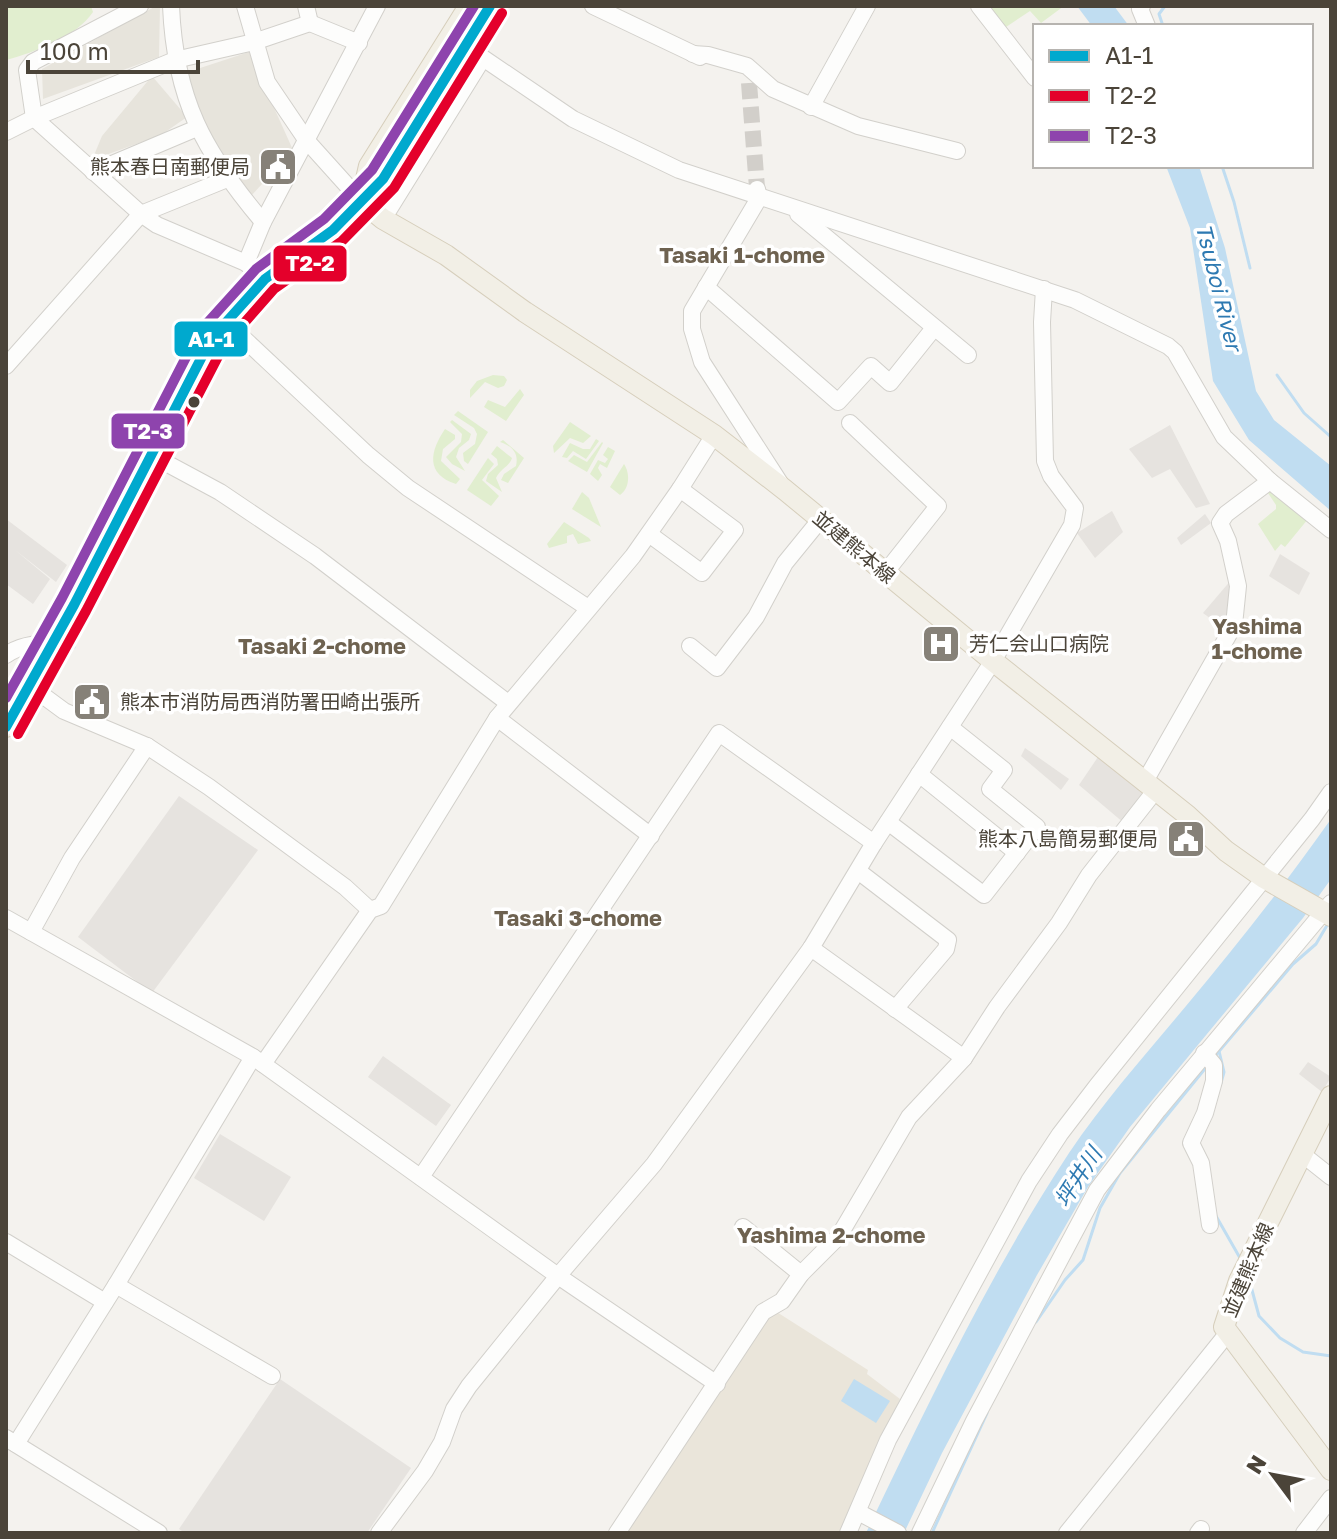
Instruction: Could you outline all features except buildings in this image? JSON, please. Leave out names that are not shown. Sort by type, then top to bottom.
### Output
[{"type":"main road","points":[[361,201],[369,166],[469,6]]},
{"type":"main road","points":[[6,727],[153,456],[211,339],[265,279],[333,230],[383,179],[490,6]]},
{"type":"main road","name":"並建熊本線","points":[[361,201],[383,219],[446,255],[525,312],[714,435],[1187,815],[1226,851],[1264,878],[1326,910]]},
{"type":"main road","name":"並建熊本線","points":[[1331,1096],[1234,1293],[1224,1327],[1331,1470]]},
{"type":"street","points":[[140,6],[33,62],[27,70],[34,118],[141,214],[157,225],[246,263],[265,279]]},
{"type":"street","points":[[171,6],[175,60],[197,128],[227,179],[263,222]]},
{"type":"street","points":[[245,6],[267,82],[307,141],[361,201]]},
{"type":"street","points":[[306,6],[310,23]]},
{"type":"street","points":[[246,263],[263,222],[377,6]]},
{"type":"street","points":[[593,6],[693,54],[737,69],[744,73],[749,83]]},
{"type":"street","points":[[811,107],[867,6]]},
{"type":"street","points":[[979,6],[1033,75]]},
{"type":"street","points":[[6,132],[175,60],[254,42],[310,23],[359,43]]},
{"type":"street","points":[[693,54],[747,66],[773,89],[858,126],[957,151]]},
{"type":"street","points":[[383,219],[483,58],[573,119],[679,170],[758,193],[790,208],[1075,300],[1168,346],[1175,352],[1224,437],[1270,481],[1331,530]]},
{"type":"street","points":[[93,172],[197,128]]},
{"type":"street","points":[[6,366],[141,214],[227,179]]},
{"type":"street","points":[[758,193],[692,311],[692,329],[702,362],[785,490]]},
{"type":"street","points":[[790,208],[968,355]]},
{"type":"street","points":[[706,287],[838,402],[871,366],[890,383],[934,328]]},
{"type":"street","points":[[379,1533],[425,1471],[442,1442],[454,1409],[469,1386],[654,1164],[811,948],[874,843],[993,661],[1072,525],[1075,508],[1051,476],[1045,461],[1044,289]]},
{"type":"street","points":[[225,321],[357,445],[408,488],[588,608]]},
{"type":"street","points":[[850,423],[938,506],[885,573]]},
{"type":"street","points":[[159,1533],[11,1441],[105,1302],[258,1061],[370,910],[381,906],[497,718],[649,534],[714,435]]},
{"type":"street","points":[[153,456],[220,492],[315,556],[508,703]]},
{"type":"street","points":[[617,1533],[763,1312],[782,1301],[801,1274],[839,1236],[909,1117],[964,1058],[1150,787],[1234,625],[1238,586],[1228,541],[1220,523],[1226,514],[1270,481]]},
{"type":"street","points":[[649,534],[702,573],[735,530],[680,489]]},
{"type":"street","points":[[690,646],[717,668],[756,617],[785,563],[820,520]]},
{"type":"street","points":[[6,655],[37,643],[53,643]]},
{"type":"street","points":[[30,686],[64,711],[147,746],[209,787],[345,887],[370,910]]},
{"type":"street","points":[[497,718],[651,836]]},
{"type":"street","points":[[888,822],[984,895],[1037,827],[990,789],[1004,770],[950,727]]},
{"type":"street","points":[[421,1177],[719,733],[874,843]]},
{"type":"street","points":[[31,932],[72,858],[147,746]]},
{"type":"street","points":[[919,774],[1017,853]]},
{"type":"street","points":[[848,1533],[862,1514],[888,1440],[1029,1181],[1096,1087],[1331,792]]},
{"type":"street","points":[[858,871],[948,940],[946,949],[895,1009]]},
{"type":"street","points":[[920,1533],[974,1421],[1097,1190],[1204,1053],[1326,910]]},
{"type":"street","points":[[6,918],[258,1061],[558,1276],[717,1384]]},
{"type":"street","points":[[811,948],[964,1058]]},
{"type":"street","points":[[1204,1053],[1214,1065],[1214,1081],[1205,1113],[1191,1143],[1201,1163],[1210,1225]]},
{"type":"street","points":[[1302,1154],[1331,1177]]},
{"type":"street","points":[[743,1227],[801,1274]]},
{"type":"street","points":[[6,1242],[105,1302]]},
{"type":"street","points":[[116,1285],[272,1376]]},
{"type":"street","points":[[1067,1533],[1227,1334]]},
{"type":"street","points":[[1304,1533],[1331,1498]]},
{"type":"street","points":[[862,1514],[898,1533]]},
{"type":"shaded area","points":[[160,6],[159,57],[43,99],[42,69]]},
{"type":"shaded area","points":[[249,52],[293,150],[251,196],[211,152],[181,79],[191,71]]},
{"type":"shaded area","points":[[152,76],[187,117],[161,135],[92,160],[102,136]]},
{"type":"shaded area","points":[[1170,425],[1210,504],[1196,508],[1170,469],[1152,478],[1129,449]]},
{"type":"shaded area","points":[[1112,511],[1123,532],[1095,558],[1077,533]]},
{"type":"shaded area","points":[[1205,514],[1211,523],[1181,545],[1177,538]]},
{"type":"shaded area","points":[[6,519],[67,565],[56,582],[15,550],[50,579],[33,604],[6,584]]},
{"type":"shaded area","points":[[1280,554],[1310,573],[1299,595],[1269,576]]},
{"type":"shaded area","points":[[1232,579],[1232,617],[1225,629],[1203,613]]},
{"type":"shaded area","points":[[1025,748],[1069,779],[1061,790],[1021,756]]},
{"type":"shaded area","points":[[1100,754],[1149,793],[1124,823],[1079,785]]},
{"type":"shaded area","points":[[179,796],[258,850],[152,993],[78,937]]},
{"type":"shaded area","points":[[383,1056],[451,1105],[436,1126],[368,1077]]},
{"type":"shaded area","points":[[1308,1062],[1331,1077],[1322,1092],[1299,1074]]},
{"type":"shaded area","points":[[220,1134],[291,1177],[264,1221],[194,1178]]},
{"type":"shaded area","points":[[772,1309],[868,1370],[867,1374],[900,1399],[839,1533],[624,1533]]},
{"type":"shaded area","points":[[280,1379],[411,1468],[367,1533],[185,1533],[179,1529]]},
{"type":"green space","points":[[6,6],[91,6],[93,12],[66,36],[6,60]]},
{"type":"green space","points":[[985,6],[1064,6],[1041,23],[1030,11],[1003,29]]},
{"type":"green space","points":[[493,375],[504,376],[507,380],[504,386],[498,388],[485,382],[470,398],[470,390],[477,381]]},
{"type":"green space","points":[[520,389],[524,395],[506,421],[484,407],[488,400],[505,407]]},
{"type":"green space","points":[[458,411],[488,432],[468,464],[464,461],[463,453],[475,444],[477,434],[474,428],[454,415]]},
{"type":"green space","points":[[452,420],[471,434],[459,448],[456,457],[465,471],[446,457],[461,442],[462,434],[450,422]]},
{"type":"green space","points":[[570,422],[591,436],[583,443],[570,438],[554,453],[553,446]]},
{"type":"green space","points":[[445,429],[455,435],[455,439],[443,449],[441,461],[460,479],[456,484],[439,474],[433,461],[436,445]]},
{"type":"green space","points":[[596,439],[599,441],[586,459],[573,451],[567,458],[562,457],[570,443],[590,449]]},
{"type":"green space","points":[[503,440],[524,458],[508,483],[501,480],[516,466],[516,457],[511,448],[500,442]]},
{"type":"green space","points":[[602,442],[587,472],[568,461],[574,455],[587,462]]},
{"type":"green space","points":[[497,446],[512,458],[496,478],[502,492],[486,481],[488,474],[498,465],[491,454]]},
{"type":"green space","points":[[608,447],[615,451],[607,468],[600,464],[598,468],[602,475],[598,481],[590,474],[598,460],[605,463],[608,459],[603,455]]},
{"type":"green space","points":[[488,458],[494,464],[482,480],[499,496],[491,506],[467,490]]},
{"type":"green space","points":[[624,464],[628,480],[620,495],[610,487]]},
{"type":"green space","points":[[1272,488],[1308,519],[1285,547],[1281,544],[1275,551],[1258,524],[1276,509],[1268,493]]},
{"type":"green space","points":[[582,492],[589,498],[601,527],[572,509]]},
{"type":"green space","points":[[564,522],[591,541],[578,544],[573,534],[567,536],[567,543],[549,548],[547,544]]},
{"type":"water","points":[[1077,6],[1114,6],[1128,24],[1090,24]]},
{"type":"water","name":"Tsuboi River","points":[[1167,168],[1200,168],[1225,248],[1256,391],[1274,420],[1331,466],[1331,511],[1249,440],[1213,381],[1190,228]]},
{"type":"water","name":"坪井川","points":[[1331,819],[1331,879],[1303,918],[1130,1127],[1088,1187],[942,1453],[904,1533],[866,1533],[986,1292],[1069,1153],[1111,1096],[1261,914]]},
{"type":"water","points":[[854,1379],[890,1401],[876,1423],[841,1401]]},
{"type":"waterway","points":[[1162,24],[1159,14],[1165,6]]},
{"type":"waterway","points":[[1223,168],[1250,268]]},
{"type":"waterway","points":[[1277,375],[1304,413],[1331,437]]},
{"type":"waterway","points":[[61,648],[74,647]]},
{"type":"waterway","points":[[1215,1056],[1293,964],[1316,944],[1329,922]]},
{"type":"waterway","points":[[1219,1051],[1224,1072],[1221,1083]]},
{"type":"waterway","points":[[1036,1322],[1083,1260],[1100,1208],[1120,1173],[1208,1065]]},
{"type":"waterway","points":[[1216,1216],[1240,1258]]},
{"type":"waterway","points":[[1249,1279],[1259,1316],[1280,1338],[1303,1352],[1331,1356]]},
{"type":"waterway","points":[[932,1533],[987,1413]]},
{"type":"tunnel","points":[[749,83],[757,188]]},
{"type":"transit line","name":"T2-3","points":[[6,698],[62,598],[199,332],[256,269],[324,219],[372,170],[474,6]]},
{"type":"transit line","name":"A1-1","points":[[6,727],[74,605],[211,339],[265,279],[333,230],[383,179],[490,6]]},
{"type":"transit line","name":"T2-2","points":[[18,734],[86,611],[223,347],[274,289],[342,241],[394,188],[502,13]]},
{"type":"place","name":"熊本春日南郵便局","points":[[278,167]]},
{"type":"place","name":"芳仁会山口病院","points":[[941,644]]},
{"type":"place","name":"熊本市消防局西消防署田崎出張所","points":[[92,702]]},
{"type":"place","name":"熊本八島簡易郵便局","points":[[1186,839]]},
{"type":"district","name":"Tasaki 1-chome","points":[[742,255]]},
{"type":"district","name":"Yashima 1-chome","points":[[1257,638]]},
{"type":"district","name":"Tasaki 2-chome","points":[[322,646]]},
{"type":"district","name":"Tasaki 3-chome","points":[[578,918]]},
{"type":"district","name":"Yashima 2-chome","points":[[831,1235]]}]
